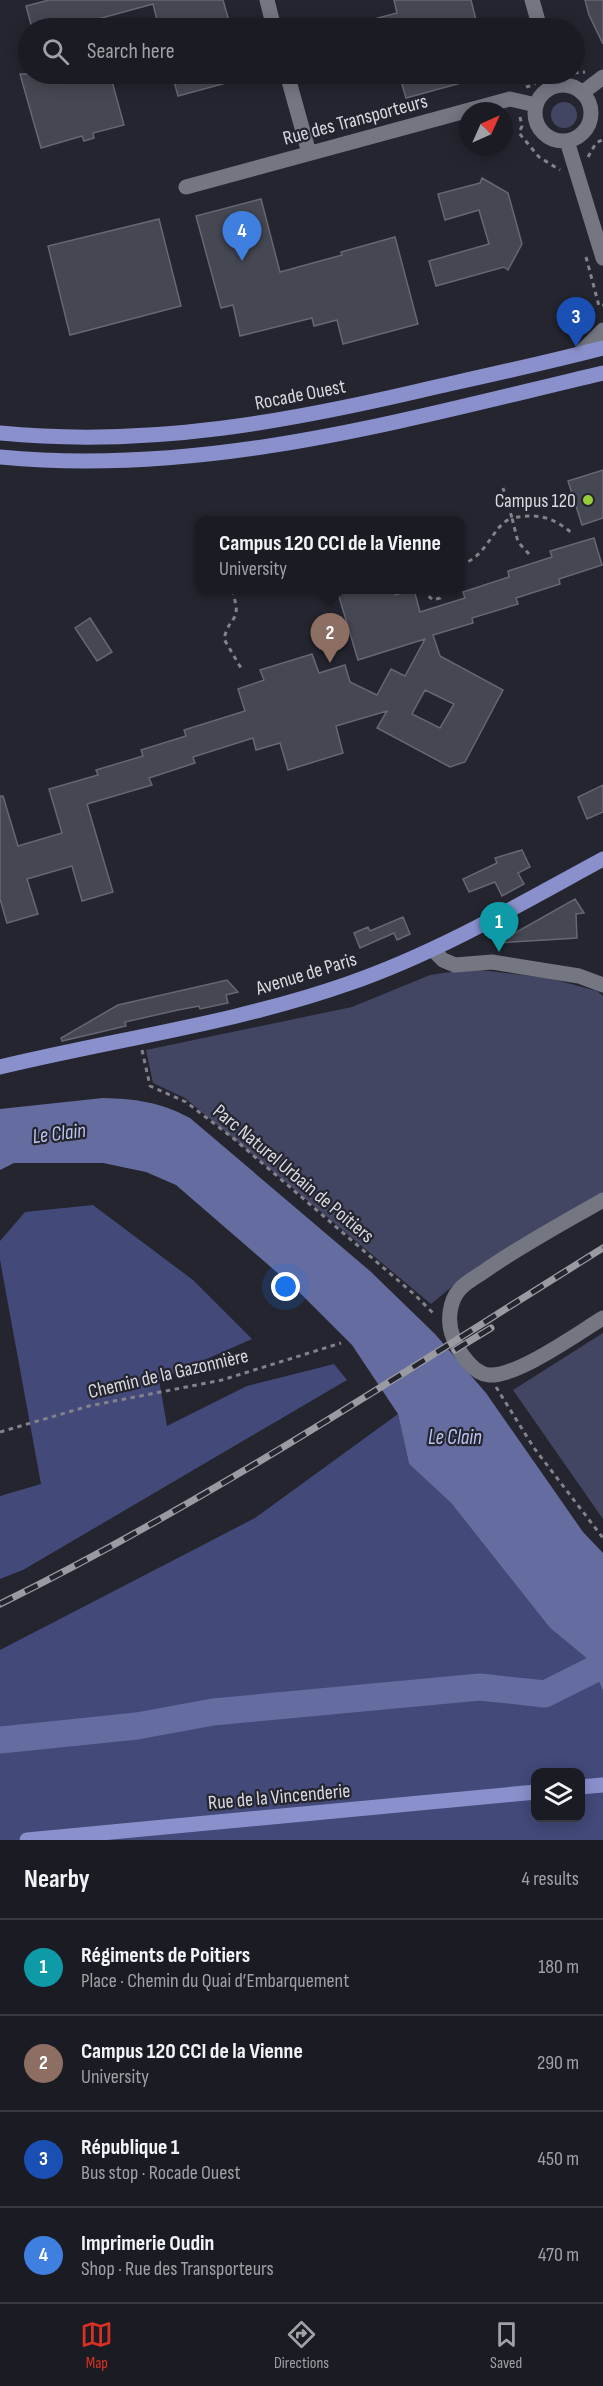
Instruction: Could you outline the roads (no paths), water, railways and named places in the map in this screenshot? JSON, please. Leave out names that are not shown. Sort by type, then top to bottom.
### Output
[{"type":"main road","name":"Rocade Ouest","points":[[0,433],[123,438],[186,434],[241,427],[309,416],[603,348]]},
{"type":"main road","points":[[0,457],[140,461],[242,451],[348,431],[603,373]]},
{"type":"main road","name":"Avenue de Paris","points":[[0,1067],[266,1009],[350,983],[433,950],[473,931],[603,859]]},
{"type":"main road","points":[[585,1787],[603,1785]]},
{"type":"main road","name":"Rue de la Vincenderie","points":[[27,1840],[531,1792]]},
{"type":"street","points":[[267,0],[272,18]]},
{"type":"street","points":[[532,0],[537,18]]},
{"type":"street","points":[[582,93],[603,77]]},
{"type":"street","points":[[290,84],[309,153]]},
{"type":"street","points":[[550,84],[540,96],[535,114],[539,127],[554,140],[567,141],[576,139],[583,133],[591,118],[588,101],[582,93],[564,84]]},
{"type":"street","name":"Rue des Transporteurs","points":[[186,187],[510,99],[536,105]]},
{"type":"street","points":[[567,141],[603,258]]},
{"type":"street","points":[[580,354],[603,330]]},
{"type":"street","points":[[433,950],[443,960],[454,964],[492,962],[579,975],[603,985]]},
{"type":"street","points":[[603,1200],[517,1249],[466,1283],[452,1302],[450,1327],[452,1336],[464,1357],[482,1373],[489,1375],[507,1371],[542,1356],[603,1318]]},
{"type":"water","name":"Le Clain","points":[[103,1098],[148,1102],[169,1108],[190,1118],[370,1271],[435,1334],[486,1393],[583,1532],[603,1553],[603,1691],[590,1661],[550,1628],[451,1503],[409,1464],[398,1414],[352,1345],[295,1288],[176,1185],[146,1172],[103,1163],[14,1163],[0,1170],[0,1109]]},
{"type":"waterway","points":[[0,1740],[137,1726],[213,1712],[480,1687],[545,1694],[603,1665]]},
{"type":"railway","points":[[0,1604],[78,1564],[230,1479],[603,1248]]},
{"type":"railway","points":[[455,1350],[491,1328]]},
{"type":"place","name":"Imprimerie Oudin","points":[[242,261]]},
{"type":"place","name":"République 1","points":[[576,347]]},
{"type":"place","name":"Campus 120","points":[[588,500]]},
{"type":"place","name":"Campus 120 CCI de la Vienne","points":[[330,663]]},
{"type":"place","name":"Régiments de Poitiers","points":[[499,952]]}]
